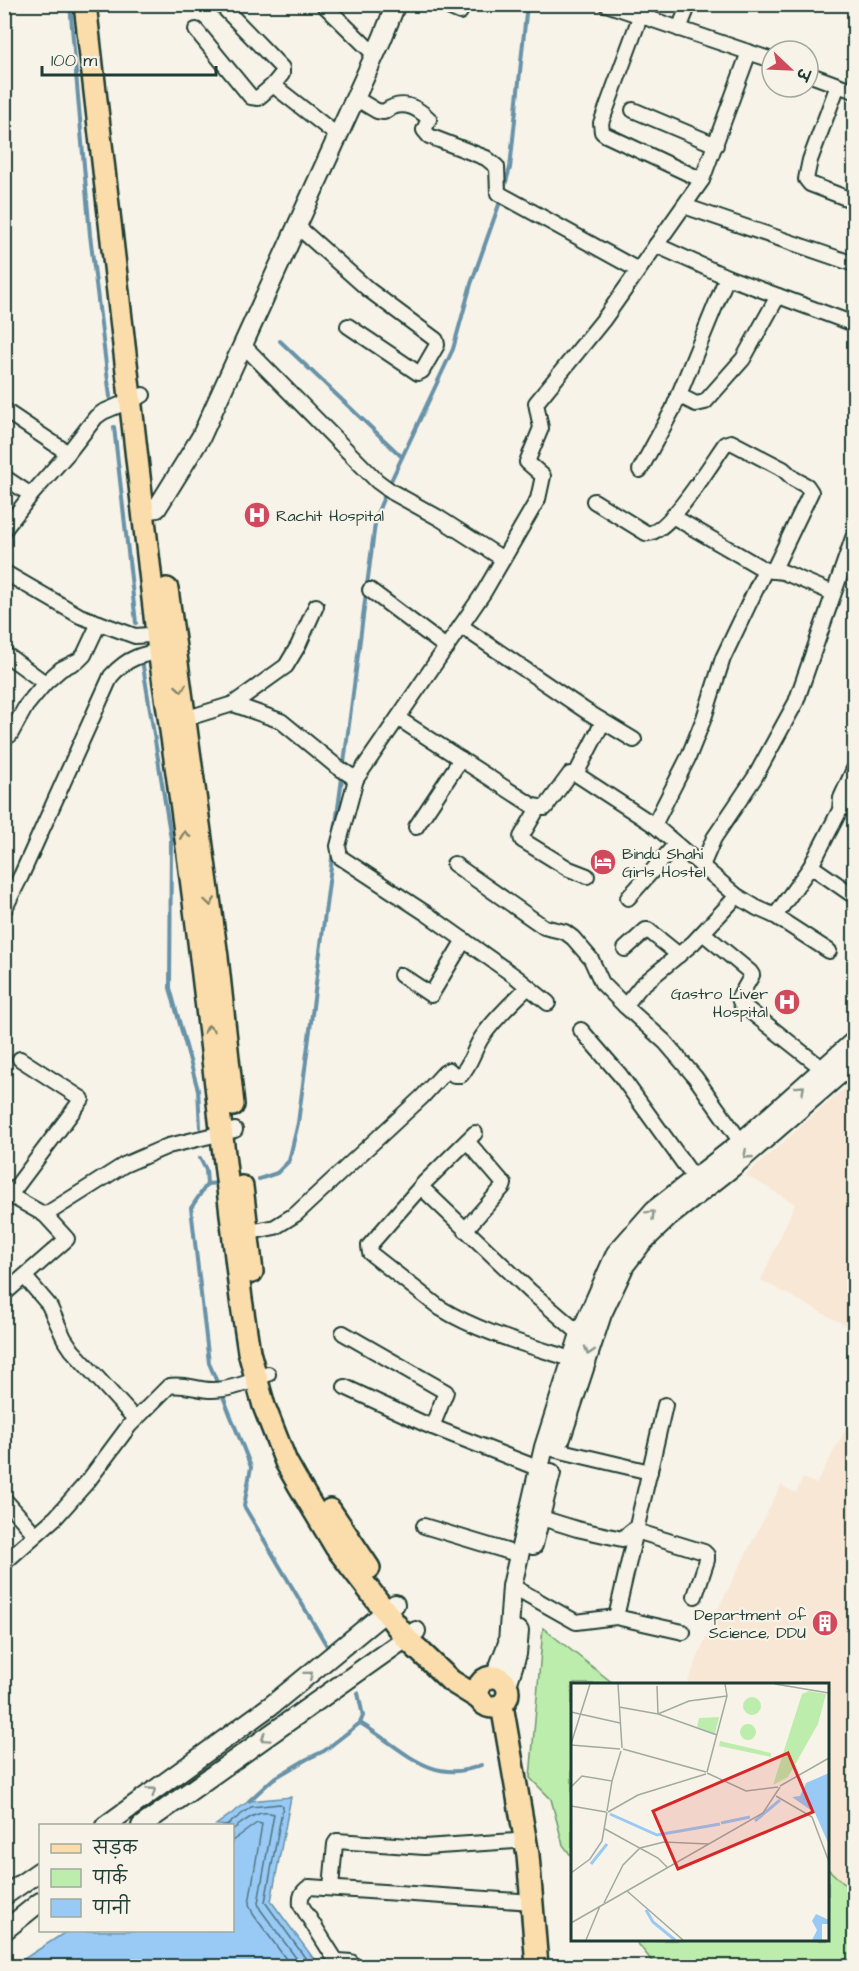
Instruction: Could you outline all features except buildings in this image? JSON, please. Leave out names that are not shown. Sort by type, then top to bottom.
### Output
[{"type":"main road","points":[[85,4],[137,398]]},
{"type":"main road","points":[[96,4],[137,398],[166,642],[217,957],[228,1132],[240,1234],[257,1323],[262,1376],[293,1447],[390,1607],[411,1635],[454,1669],[492,1693],[528,1856],[526,1966]]},
{"type":"main road","points":[[150,509],[201,437],[396,4]]},
{"type":"main road","points":[[537,1966],[492,1693],[508,1643],[517,1589],[570,1359],[616,1253],[654,1210],[741,1142],[855,1041]]},
{"type":"main road","points":[[517,1589],[520,1555],[534,1515],[540,1469],[551,1448],[602,1314],[625,1265],[642,1243],[668,1218],[733,1167],[855,1062]]},
{"type":"main road","points":[[108,1824],[273,1704],[390,1607]]},
{"type":"main road","points":[[144,1824],[411,1635]]},
{"type":"main road","points":[[4,1896],[39,1872]]},
{"type":"main road","points":[[4,1930],[39,1903]]},
{"type":"street","points":[[196,30],[251,97],[258,98],[273,85],[282,74],[282,68],[220,4]]},
{"type":"street","points":[[323,4],[375,55]]},
{"type":"street","points":[[441,4],[460,12]]},
{"type":"street","points":[[606,4],[760,56]]},
{"type":"street","points":[[680,30],[689,4]]},
{"type":"street","points":[[640,17],[600,128],[606,135],[702,180]]},
{"type":"street","points":[[548,1003],[464,940],[340,856],[338,846],[356,779],[484,592],[538,499],[543,476],[527,462],[542,428],[536,403],[604,319],[702,180],[749,52]]},
{"type":"street","points":[[820,78],[855,91]]},
{"type":"street","points":[[273,85],[338,136]]},
{"type":"street","points":[[838,85],[810,160],[806,179],[810,184],[855,201]]},
{"type":"street","points":[[355,98],[377,111],[384,112],[393,105],[403,104],[422,112],[429,119],[424,130],[429,136],[486,158],[496,167],[498,194],[638,270]]},
{"type":"street","points":[[633,110],[716,145]]},
{"type":"street","points":[[684,206],[855,264]]},
{"type":"street","points":[[297,226],[369,290],[436,340],[437,345],[422,371],[418,373],[348,326]]},
{"type":"street","points":[[656,245],[727,277],[855,324]]},
{"type":"street","points":[[640,470],[678,395],[727,277]]},
{"type":"street","points":[[678,395],[696,404],[705,402],[743,359],[778,296]]},
{"type":"street","points":[[243,345],[377,482],[503,559]]},
{"type":"street","points":[[4,530],[96,417],[137,398]]},
{"type":"street","points":[[4,410],[68,453]]},
{"type":"street","points":[[594,501],[650,534],[674,517],[728,442],[783,469],[810,489],[811,495],[723,658],[704,718],[688,758],[654,825]]},
{"type":"street","points":[[4,477],[31,495]]},
{"type":"street","points":[[674,517],[769,570],[783,572],[833,593]]},
{"type":"street","points":[[702,866],[714,838],[755,777],[796,702],[855,535]]},
{"type":"street","points":[[4,572],[80,616],[135,636],[166,642]]},
{"type":"street","points":[[370,590],[447,648]]},
{"type":"street","points":[[178,721],[232,704],[285,666],[298,646],[316,606]]},
{"type":"street","points":[[4,738],[10,735],[26,706],[45,683],[61,669],[84,655],[99,623]]},
{"type":"street","points":[[461,626],[634,741]]},
{"type":"street","points":[[4,910],[111,676],[121,665],[166,642]]},
{"type":"street","points":[[4,653],[45,683]]},
{"type":"street","points":[[232,704],[281,721],[336,766],[356,779]]},
{"type":"street","points":[[399,719],[538,808],[545,808],[570,774],[576,774],[654,825],[737,896],[775,916],[830,951]]},
{"type":"street","points":[[576,774],[603,722]]},
{"type":"street","points":[[416,827],[461,759]]},
{"type":"street","points":[[775,916],[811,866],[840,810],[841,802],[855,769]]},
{"type":"street","points":[[841,802],[855,811]]},
{"type":"street","points":[[538,808],[521,837],[522,840],[569,869],[588,876]]},
{"type":"street","points":[[628,898],[676,844]]},
{"type":"street","points":[[454,864],[543,927],[565,932],[573,938],[591,959],[602,983],[664,1042],[695,1077],[741,1142]]},
{"type":"street","points":[[811,866],[855,896]]},
{"type":"street","points":[[625,1006],[641,986],[703,933],[737,896]]},
{"type":"street","points":[[625,949],[648,930],[679,955]]},
{"type":"street","points":[[703,933],[752,975],[739,998],[741,1004],[823,1068]]},
{"type":"street","points":[[401,975],[430,995],[464,940]]},
{"type":"street","points":[[240,1234],[275,1227],[296,1214],[414,1105],[444,1073],[449,1070],[454,1075],[461,1075],[467,1069],[480,1040],[492,1023],[528,987]]},
{"type":"street","points":[[581,1030],[620,1075],[695,1179]]},
{"type":"street","points":[[4,1294],[67,1239],[45,1215],[7,1193],[82,1102],[80,1096],[20,1059]]},
{"type":"street","points":[[45,1215],[124,1165],[168,1146],[228,1132]]},
{"type":"street","points":[[465,1230],[504,1184],[471,1137],[421,1187],[369,1246],[370,1253],[452,1315],[511,1339],[570,1359]]},
{"type":"street","points":[[421,1187],[530,1292],[580,1334]]},
{"type":"street","points":[[25,1277],[49,1305],[72,1350],[135,1419]]},
{"type":"street","points":[[344,1333],[446,1392],[432,1427]]},
{"type":"street","points":[[4,1563],[56,1517],[88,1481],[135,1419],[169,1386],[177,1384],[212,1390],[241,1386],[262,1376]]},
{"type":"street","points":[[345,1387],[432,1427],[540,1469]]},
{"type":"street","points":[[616,1617],[665,1405]]},
{"type":"street","points":[[551,1448],[650,1472]]},
{"type":"street","points":[[4,1499],[35,1534]]},
{"type":"street","points":[[534,1515],[577,1529],[622,1539],[636,1531],[704,1552],[707,1555],[695,1596]]},
{"type":"street","points":[[424,1526],[520,1555]]},
{"type":"street","points":[[517,1589],[576,1622],[616,1617],[683,1632]]},
{"type":"street","points":[[331,1887],[337,1840],[424,1847],[515,1841]]},
{"type":"street","points":[[351,1962],[335,1959],[301,1905],[302,1893],[309,1887],[527,1902]]},
{"type":"shaded area","points":[[854,1080],[854,1330],[761,1280],[795,1204],[746,1175]]},
{"type":"shaded area","points":[[854,1414],[854,1893],[829,1870],[829,1683],[687,1683],[716,1613],[781,1485],[796,1493],[803,1478],[816,1484]]},
{"type":"green space","points":[[543,1628],[613,1683],[571,1683],[571,1856],[563,1845],[551,1799],[530,1778]]},
{"type":"green space","points":[[829,1870],[854,1893],[854,1966],[656,1966],[636,1941],[829,1941]]},
{"type":"water","points":[[291,1797],[271,1901],[319,1966],[13,1966],[65,1932],[234,1932],[234,1824],[217,1824],[249,1801]]},
{"type":"waterway","points":[[70,4],[90,235],[110,397]]},
{"type":"waterway","points":[[503,192],[510,168],[527,4]]},
{"type":"waterway","points":[[389,485],[453,349],[471,284],[501,199]]},
{"type":"waterway","points":[[280,341],[402,457]]},
{"type":"waterway","points":[[114,427],[136,623]]},
{"type":"waterway","points":[[344,763],[376,516],[386,492]]},
{"type":"waterway","points":[[142,660],[171,839],[170,988],[198,1090],[200,1127]]},
{"type":"waterway","points":[[335,831],[342,778]]},
{"type":"waterway","points":[[259,1179],[277,1173],[289,1161],[298,1123],[333,851]]},
{"type":"waterway","points":[[200,1158],[206,1170],[207,1184]]},
{"type":"waterway","points":[[219,1183],[207,1184],[191,1208],[209,1363],[219,1387]]},
{"type":"waterway","points":[[222,1394],[251,1467],[244,1506],[327,1646]]},
{"type":"waterway","points":[[249,1801],[273,1779],[324,1751],[360,1723],[363,1716],[358,1693]]},
{"type":"waterway","points":[[360,1723],[417,1761],[431,1767],[447,1771],[481,1765]]},
{"type":"place","name":"Rachit Hospital","points":[[257,515]]},
{"type":"place","name":"Bindu Shahi Girls Hostel","points":[[603,862]]},
{"type":"place","name":"Gastro Liver Hospital","points":[[787,1002]]},
{"type":"place","name":"Department of Science, DDU","points":[[825,1623]]}]
